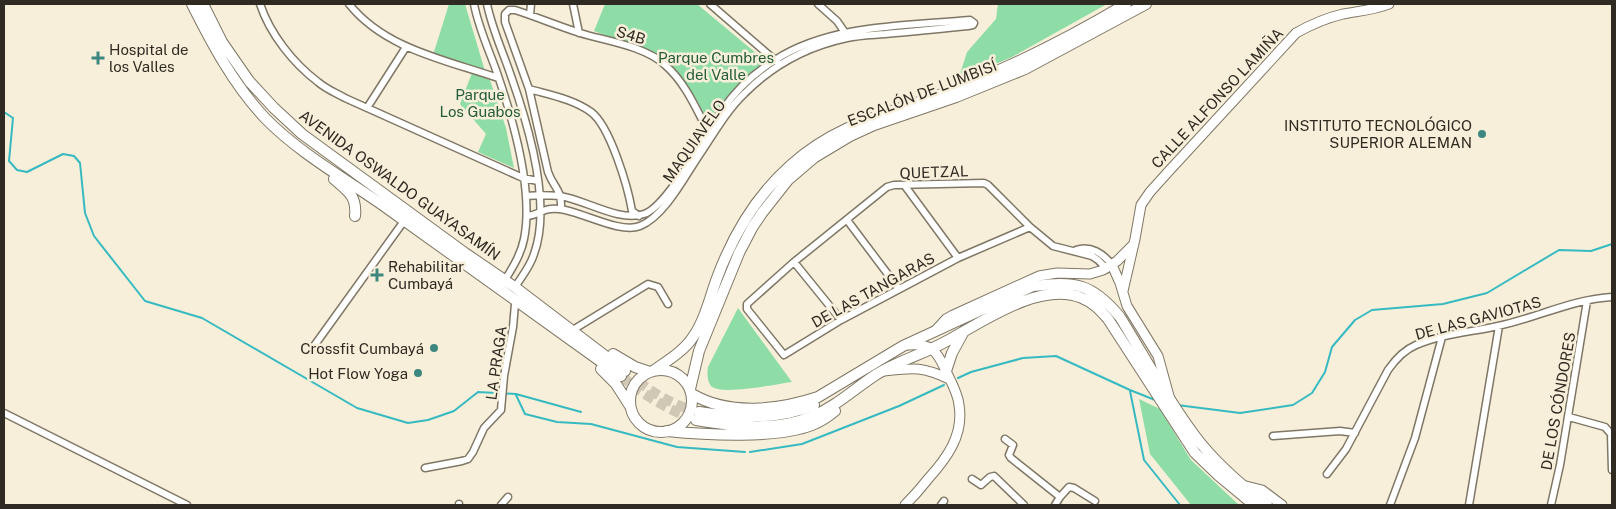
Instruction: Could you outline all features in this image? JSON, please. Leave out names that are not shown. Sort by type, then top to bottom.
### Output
[{"type":"main road","name":"AVENIDA OSWALDO GUAYASAMÍN","points":[[192,4],[214,47],[253,104],[272,124],[318,162],[498,289],[623,374],[515,287],[302,134],[249,81],[222,42],[203,4]]},
{"type":"main road","name":"ESCALÓN DE LUMBISÍ","points":[[652,372],[678,353],[693,338],[728,250],[743,223],[773,182],[806,152],[827,138],[855,124],[946,92],[1020,60],[1054,44],[1126,4]]},
{"type":"main road","name":"ESCALÓN DE LUMBISÍ","points":[[691,391],[699,351],[739,253],[752,228],[788,180],[815,157],[850,136],[874,125],[956,98],[1025,68],[1146,4]]},
{"type":"main road","points":[[318,162],[329,175],[350,192],[356,207],[355,216]]},
{"type":"main road","points":[[1254,505],[1195,453],[1169,402],[1120,317],[1106,300],[1083,286],[1054,284],[1033,286],[902,346],[818,397],[776,407],[741,408],[722,406],[703,400],[691,391],[685,381],[671,371],[652,372],[642,376],[632,390],[631,408],[634,415],[644,427],[651,430],[715,434],[765,433],[792,430],[814,425],[834,412],[852,394],[881,372],[932,348],[996,314],[1036,297],[1050,294],[1069,294],[1083,298],[1108,319],[1169,402],[1218,463],[1267,505]]},
{"type":"main road","name":"AVENIDA OSWALDO GUAYASAMÍN","points":[[515,287],[531,296],[618,358],[635,367],[652,372]]},
{"type":"main road","name":"AVENIDA OSWALDO GUAYASAMÍN","points":[[498,289],[536,323],[606,374],[616,384],[631,408]]},
{"type":"main road","points":[[948,377],[952,353],[964,331]]},
{"type":"main road","points":[[843,383],[818,403],[789,413],[757,417],[697,416],[731,426],[755,427],[790,423],[811,417],[852,394]]},
{"type":"main road","points":[[667,431],[676,428],[684,422],[690,413],[692,404],[691,391]]},
{"type":"street","points":[[260,4],[271,29],[288,53],[318,82],[345,98],[524,178],[538,181]]},
{"type":"street","points":[[349,4],[379,32],[406,47],[498,78]]},
{"type":"street","points":[[474,4],[514,126],[524,178],[527,216],[525,234],[520,253],[505,280]]},
{"type":"street","points":[[487,4],[522,110],[538,181],[540,211],[535,254],[526,272],[515,287]]},
{"type":"street","points":[[530,15],[531,4]]},
{"type":"street","points":[[572,4],[579,32]]},
{"type":"street","points":[[710,4],[777,62]]},
{"type":"street","points":[[818,4],[847,35]]},
{"type":"street","name":"CALLE ALFONSO LAMIÑA","points":[[1123,291],[1134,244],[1139,210],[1150,192],[1296,33],[1323,19],[1371,10],[1389,4]]},
{"type":"street","name":"S4B","points":[[529,89],[505,22],[504,14],[512,10],[642,51],[657,58],[673,73],[684,88],[710,135]]},
{"type":"street","name":"MAQUIAVELO","points":[[633,214],[651,211],[659,204],[728,112],[745,92],[777,62],[847,35],[968,20],[974,22],[973,25],[968,26],[847,35]]},
{"type":"street","points":[[368,108],[406,47]]},
{"type":"street","points":[[527,216],[548,209],[561,209],[614,225],[640,226],[633,214],[612,142],[603,124],[592,113],[577,104],[529,89]]},
{"type":"street","points":[[529,89],[548,172],[561,196],[561,209]]},
{"type":"street","name":"MAQUIAVELO","points":[[640,226],[662,209],[710,135]]},
{"type":"street","name":"QUETZAL","points":[[747,309],[748,304],[794,262],[887,187],[984,183],[1030,227],[1054,246],[1060,249],[1090,249],[1104,256],[1109,267]]},
{"type":"street","points":[[905,186],[958,258]]},
{"type":"street","points":[[526,196],[561,196],[633,214]]},
{"type":"street","points":[[628,227],[633,214]]},
{"type":"street","points":[[847,220],[898,289]]},
{"type":"street","points":[[314,346],[404,221]]},
{"type":"street","name":"DE LAS TANGARAS","points":[[747,309],[784,355],[898,289],[958,258],[1030,227]]},
{"type":"street","points":[[934,332],[946,320],[958,313],[1039,276],[1057,273],[1090,274],[1109,267],[1134,244]]},
{"type":"street","points":[[794,262],[842,320]]},
{"type":"street","points":[[1109,267],[1123,291],[1127,306],[1158,356],[1169,402]]},
{"type":"street","points":[[576,328],[648,284],[658,287],[668,304]]},
{"type":"street","name":"DE LAS GAVIOTAS","points":[[1327,474],[1355,433],[1396,360],[1414,346],[1442,337],[1499,326],[1587,301],[1612,297]]},
{"type":"street","name":"DE LOS CÓNDORES","points":[[1551,505],[1569,417],[1587,301]]},
{"type":"street","name":"LA PRAGA","points":[[425,468],[462,462],[468,459],[484,428],[501,410],[503,384],[516,304]]},
{"type":"street","points":[[1469,505],[1499,326]]},
{"type":"street","points":[[1390,505],[1415,438],[1442,337]]},
{"type":"street","points":[[902,346],[919,344],[932,348],[940,358],[956,393],[960,417],[958,436],[944,460],[905,505]]},
{"type":"street","points":[[881,372],[909,368],[922,369],[948,377]]},
{"type":"street","points":[[4,413],[187,505]]},
{"type":"street","points":[[1569,417],[1605,427],[1608,430],[1611,437],[1612,470]]},
{"type":"street","points":[[1273,436],[1340,431],[1355,433]]},
{"type":"street","points":[[1005,439],[1013,445],[1009,455],[1011,458],[1060,497]]},
{"type":"street","points":[[972,479],[981,485],[994,476],[1024,505]]},
{"type":"street","points":[[1242,485],[1262,490],[1282,505]]},
{"type":"street","points":[[1055,505],[1069,487],[1095,501]]},
{"type":"street","points":[[501,505],[508,497]]},
{"type":"green space","points":[[449,4],[465,4],[485,71],[433,55]]},
{"type":"green space","name":"Parque Cumbres del Valle","points":[[605,4],[697,4],[762,58],[765,62],[764,67],[737,97],[718,124],[711,125],[707,121],[698,102],[673,67],[660,56],[594,31]]},
{"type":"green space","points":[[998,4],[1107,4],[1012,57],[958,80],[967,52],[996,19]]},
{"type":"green space","name":"Parque Los Guabos","points":[[472,73],[490,80],[506,128],[514,168],[478,152],[486,134],[460,104]]},
{"type":"green space","points":[[738,308],[792,382],[737,390],[717,389],[711,386],[708,377],[708,367]]},
{"type":"green space","points":[[1139,399],[1160,409],[1191,460],[1239,505],[1191,505],[1150,454]]},
{"type":"waterway","points":[[4,112],[13,118],[9,161],[17,170],[27,172],[63,154],[74,156],[80,163],[85,213],[94,236],[145,301],[202,318],[357,408],[408,423],[428,420],[454,411],[478,392],[516,394],[581,412]]},
{"type":"waterway","points":[[1177,405],[1240,413],[1293,405],[1312,393],[1325,372],[1332,347],[1355,320],[1372,310],[1443,304],[1487,293],[1559,250],[1591,251],[1612,244]]},
{"type":"waterway","points":[[958,378],[971,372],[1023,358],[1056,356],[1155,400]]},
{"type":"waterway","points":[[750,452],[802,444],[899,406],[944,385]]},
{"type":"waterway","points":[[1130,391],[1144,460],[1180,505]]},
{"type":"waterway","points":[[516,395],[525,414],[557,422],[591,424],[677,447],[745,452]]},
{"type":"tunnel","points":[[621,376],[657,401],[696,420]]},
{"type":"tunnel","points":[[638,381],[667,400],[699,412]]},
{"type":"place","name":"Hospital de los Valles","points":[[98,58]]},
{"type":"place","name":"INSTITUTO TECNOLÓGICO SUPERIOR ALEMAN","points":[[1482,134]]},
{"type":"place","name":"Rehabilitar Cumbayá","points":[[377,275]]},
{"type":"place","name":"Crossfit Cumbayá","points":[[434,348]]},
{"type":"place","name":"Hot Flow Yoga","points":[[418,373]]}]
